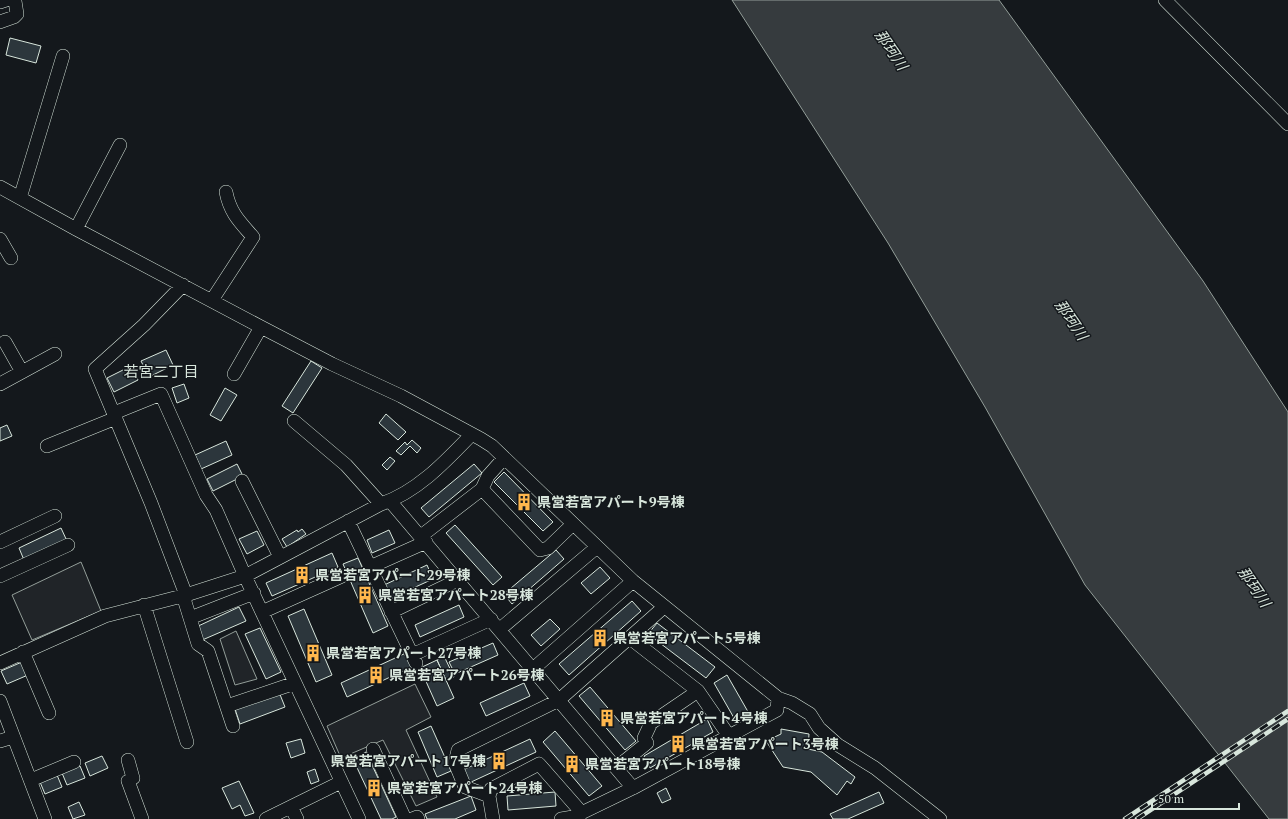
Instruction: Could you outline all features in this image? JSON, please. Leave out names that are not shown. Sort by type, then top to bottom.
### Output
[{"type":"street","points":[[0,2],[11,0],[18,14],[0,22]]},
{"type":"street","points":[[1165,0],[1288,124]]},
{"type":"street","points":[[20,198],[63,56]]},
{"type":"street","points":[[76,229],[120,145]]},
{"type":"street","points":[[2,190],[20,198],[332,364],[401,396],[492,446],[633,581],[664,607],[778,698],[792,703],[810,714],[819,728],[838,745],[875,768],[940,819]]},
{"type":"street","points":[[212,300],[253,237],[232,212],[226,192]]},
{"type":"street","points":[[0,239],[11,258]]},
{"type":"street","points":[[183,285],[144,325],[95,369],[151,502],[186,595],[185,602],[198,644],[208,651],[233,726]]},
{"type":"street","points":[[234,374],[262,327]]},
{"type":"street","points":[[4,342],[22,372]]},
{"type":"street","points":[[0,384],[55,354]]},
{"type":"street","points":[[47,446],[161,394],[206,495],[216,510],[245,576],[359,819]]},
{"type":"street","points":[[294,421],[346,465],[424,539],[632,788]]},
{"type":"street","points":[[0,663],[105,616],[186,595],[245,576],[348,521],[402,496],[435,471],[471,435]]},
{"type":"street","points":[[370,567],[424,539],[482,489],[488,476],[504,458]]},
{"type":"street","points":[[242,481],[280,557]]},
{"type":"street","points":[[482,489],[540,550],[548,548],[573,524]]},
{"type":"street","points":[[0,542],[55,516]]},
{"type":"street","points":[[348,521],[414,659],[496,624],[597,547]]},
{"type":"street","points":[[0,576],[68,545]]},
{"type":"street","points":[[262,612],[342,576]]},
{"type":"street","points":[[391,612],[458,580]]},
{"type":"street","points":[[534,669],[633,581]]},
{"type":"street","points":[[190,618],[254,594]]},
{"type":"street","points":[[144,606],[188,742]]},
{"type":"street","points":[[489,796],[465,787],[455,763],[458,750],[559,700],[664,607]]},
{"type":"street","points":[[630,638],[698,691],[729,736]]},
{"type":"street","points":[[23,652],[49,713]]},
{"type":"street","points":[[227,706],[295,683]]},
{"type":"street","points":[[616,768],[647,743],[644,738],[651,723],[698,691]]},
{"type":"street","points":[[493,819],[489,796],[491,788],[539,764],[572,817],[632,788],[777,710],[778,698]]},
{"type":"street","points":[[0,701],[45,819]]},
{"type":"street","points":[[0,741],[13,737]]},
{"type":"street","points":[[373,749],[405,819]]},
{"type":"street","points":[[128,760],[134,778],[128,781],[142,819]]},
{"type":"street","points":[[31,780],[74,762]]},
{"type":"street","points":[[266,819],[341,782]]},
{"type":"street","points":[[291,807],[297,819]]},
{"type":"street","points":[[412,819],[417,817],[418,819]]},
{"type":"shaded area","points":[[81,562],[101,611],[32,640],[12,595]]},
{"type":"shaded area","points":[[236,631],[257,679],[235,685],[220,639]]},
{"type":"shaded area","points":[[415,684],[431,717],[406,730],[437,797],[416,806],[383,740],[341,758],[327,726]]},
{"type":"water","name":"那珂川","points":[[732,0],[999,0],[1203,281],[1288,412],[1288,819],[1269,819],[1085,585],[985,407],[888,243]]},
{"type":"building","points":[[10,38],[41,46],[36,63],[6,55]]},
{"type":"building","points":[[166,350],[173,365],[149,377],[141,361]]},
{"type":"building","points":[[311,361],[322,368],[293,413],[282,406]]},
{"type":"building","points":[[131,366],[138,380],[114,392],[107,378]]},
{"type":"building","points":[[184,384],[189,398],[177,403],[172,388]]},
{"type":"building","points":[[225,388],[237,395],[221,421],[210,415]]},
{"type":"building","points":[[386,414],[406,432],[398,440],[379,423]]},
{"type":"building","points":[[7,425],[12,436],[0,441],[0,428]]},
{"type":"building","points":[[412,440],[421,448],[417,453],[410,446],[401,455],[396,451],[405,442],[407,445]]},
{"type":"building","points":[[226,441],[232,455],[201,469],[195,455]]},
{"type":"building","points":[[390,457],[395,461],[387,470],[382,465]]},
{"type":"building","points":[[237,464],[243,476],[213,491],[207,479]]},
{"type":"building","points":[[474,464],[482,473],[429,517],[421,508]]},
{"type":"building","name":"県営若宮アパート9号棟","points":[[504,472],[553,522],[543,531],[494,482]]},
{"type":"building","points":[[455,525],[502,577],[493,585],[446,533]]},
{"type":"building","points":[[61,528],[67,541],[24,560],[19,548]]},
{"type":"building","points":[[302,529],[306,534],[287,547],[282,539],[297,530],[298,532]]},
{"type":"building","points":[[389,530],[395,543],[372,553],[367,540]]},
{"type":"building","points":[[257,531],[264,545],[247,554],[239,539]]},
{"type":"building","points":[[556,550],[564,559],[512,604],[504,594]]},
{"type":"building","name":"県営若宮アパート29号棟","points":[[332,553],[338,567],[272,596],[266,583]]},
{"type":"building","name":"県営若宮アパート28号棟","points":[[358,558],[388,626],[373,633],[343,564]]},
{"type":"building","points":[[427,565],[433,579],[389,599],[382,586]]},
{"type":"building","points":[[600,567],[610,578],[591,594],[581,583]]},
{"type":"building","name":"県営若宮アパート5号棟","points":[[632,601],[641,611],[569,675],[559,664]]},
{"type":"building","points":[[459,605],[464,617],[420,637],[415,625]]},
{"type":"building","points":[[239,607],[246,621],[200,641],[194,628]]},
{"type":"building","name":"県営若宮アパート27号棟","points":[[304,609],[332,675],[316,682],[288,616]]},
{"type":"building","points":[[550,619],[560,629],[541,646],[531,635]]},
{"type":"building","points":[[657,623],[715,667],[706,678],[648,634]]},
{"type":"building","points":[[260,628],[281,672],[266,679],[245,634]]},
{"type":"building","points":[[493,643],[498,655],[455,674],[449,662]]},
{"type":"building","name":"県営若宮アパート26号棟","points":[[406,653],[412,667],[347,697],[341,683]]},
{"type":"building","points":[[444,656],[454,677],[446,680],[437,660]]},
{"type":"building","points":[[437,660],[454,698],[437,706],[420,668]]},
{"type":"building","points":[[22,662],[28,675],[7,684],[1,671]]},
{"type":"building","points":[[727,675],[751,717],[738,725],[714,683]]},
{"type":"building","points":[[524,683],[530,696],[486,716],[480,703]]},
{"type":"building","name":"県営若宮アパート4号棟","points":[[590,687],[636,741],[625,750],[579,696]]},
{"type":"building","points":[[279,692],[285,707],[240,724],[235,709]]},
{"type":"building","name":"県営若宮アパート3号棟","points":[[707,719],[713,732],[650,768],[644,756]]},
{"type":"building","points":[[431,726],[451,771],[437,777],[418,732]]},
{"type":"building","points":[[781,729],[809,734],[808,749],[822,752],[855,777],[851,784],[847,781],[837,795],[811,772],[783,767],[766,741],[781,734]]},
{"type":"building","name":"県営若宮アパート18号棟","points":[[555,731],[602,786],[589,796],[543,742]]},
{"type":"building","points":[[301,739],[305,753],[291,758],[286,743]]},
{"type":"building","name":"県営若宮アパート17号棟","points":[[530,739],[536,752],[469,783],[463,770]]},
{"type":"building","name":"県営若宮アパート24号棟","points":[[366,752],[396,817],[392,819],[381,819],[353,759]]},
{"type":"building","points":[[102,756],[108,768],[90,776],[85,763]]},
{"type":"building","points":[[80,766],[85,778],[67,785],[62,773]]},
{"type":"building","points":[[315,769],[319,781],[311,784],[307,772]]},
{"type":"building","points":[[57,775],[62,787],[45,794],[40,782]]},
{"type":"building","points":[[239,781],[254,813],[245,816],[240,805],[232,809],[222,788]]},
{"type":"building","points":[[666,788],[671,799],[662,803],[657,793]]},
{"type":"building","points":[[555,792],[556,806],[508,810],[507,796]]},
{"type":"building","points":[[879,792],[884,803],[848,819],[833,819],[830,814]]},
{"type":"building","points":[[471,796],[476,810],[455,819],[427,819],[425,814]]},
{"type":"building","points":[[79,802],[85,815],[73,819],[68,807]]},
{"type":"railway","points":[[1125,819],[1288,711]]},
{"type":"railway","points":[[1137,819],[1288,719]]},
{"type":"place","name":"県営若宮アパート9号棟","points":[[524,502]]},
{"type":"place","name":"県営若宮アパート29号棟","points":[[302,575]]},
{"type":"place","name":"県営若宮アパート28号棟","points":[[365,595]]},
{"type":"place","name":"県営若宮アパート5号棟","points":[[600,638]]},
{"type":"place","name":"県営若宮アパート27号棟","points":[[313,653]]},
{"type":"place","name":"県営若宮アパート26号棟","points":[[376,675]]},
{"type":"place","name":"県営若宮アパート4号棟","points":[[607,718]]},
{"type":"place","name":"県営若宮アパート3号棟","points":[[678,744]]},
{"type":"place","name":"県営若宮アパート17号棟","points":[[499,761]]},
{"type":"place","name":"県営若宮アパート18号棟","points":[[572,764]]},
{"type":"place","name":"県営若宮アパート24号棟","points":[[374,788]]},
{"type":"district","name":"若宮二丁目","points":[[161,372]]}]
